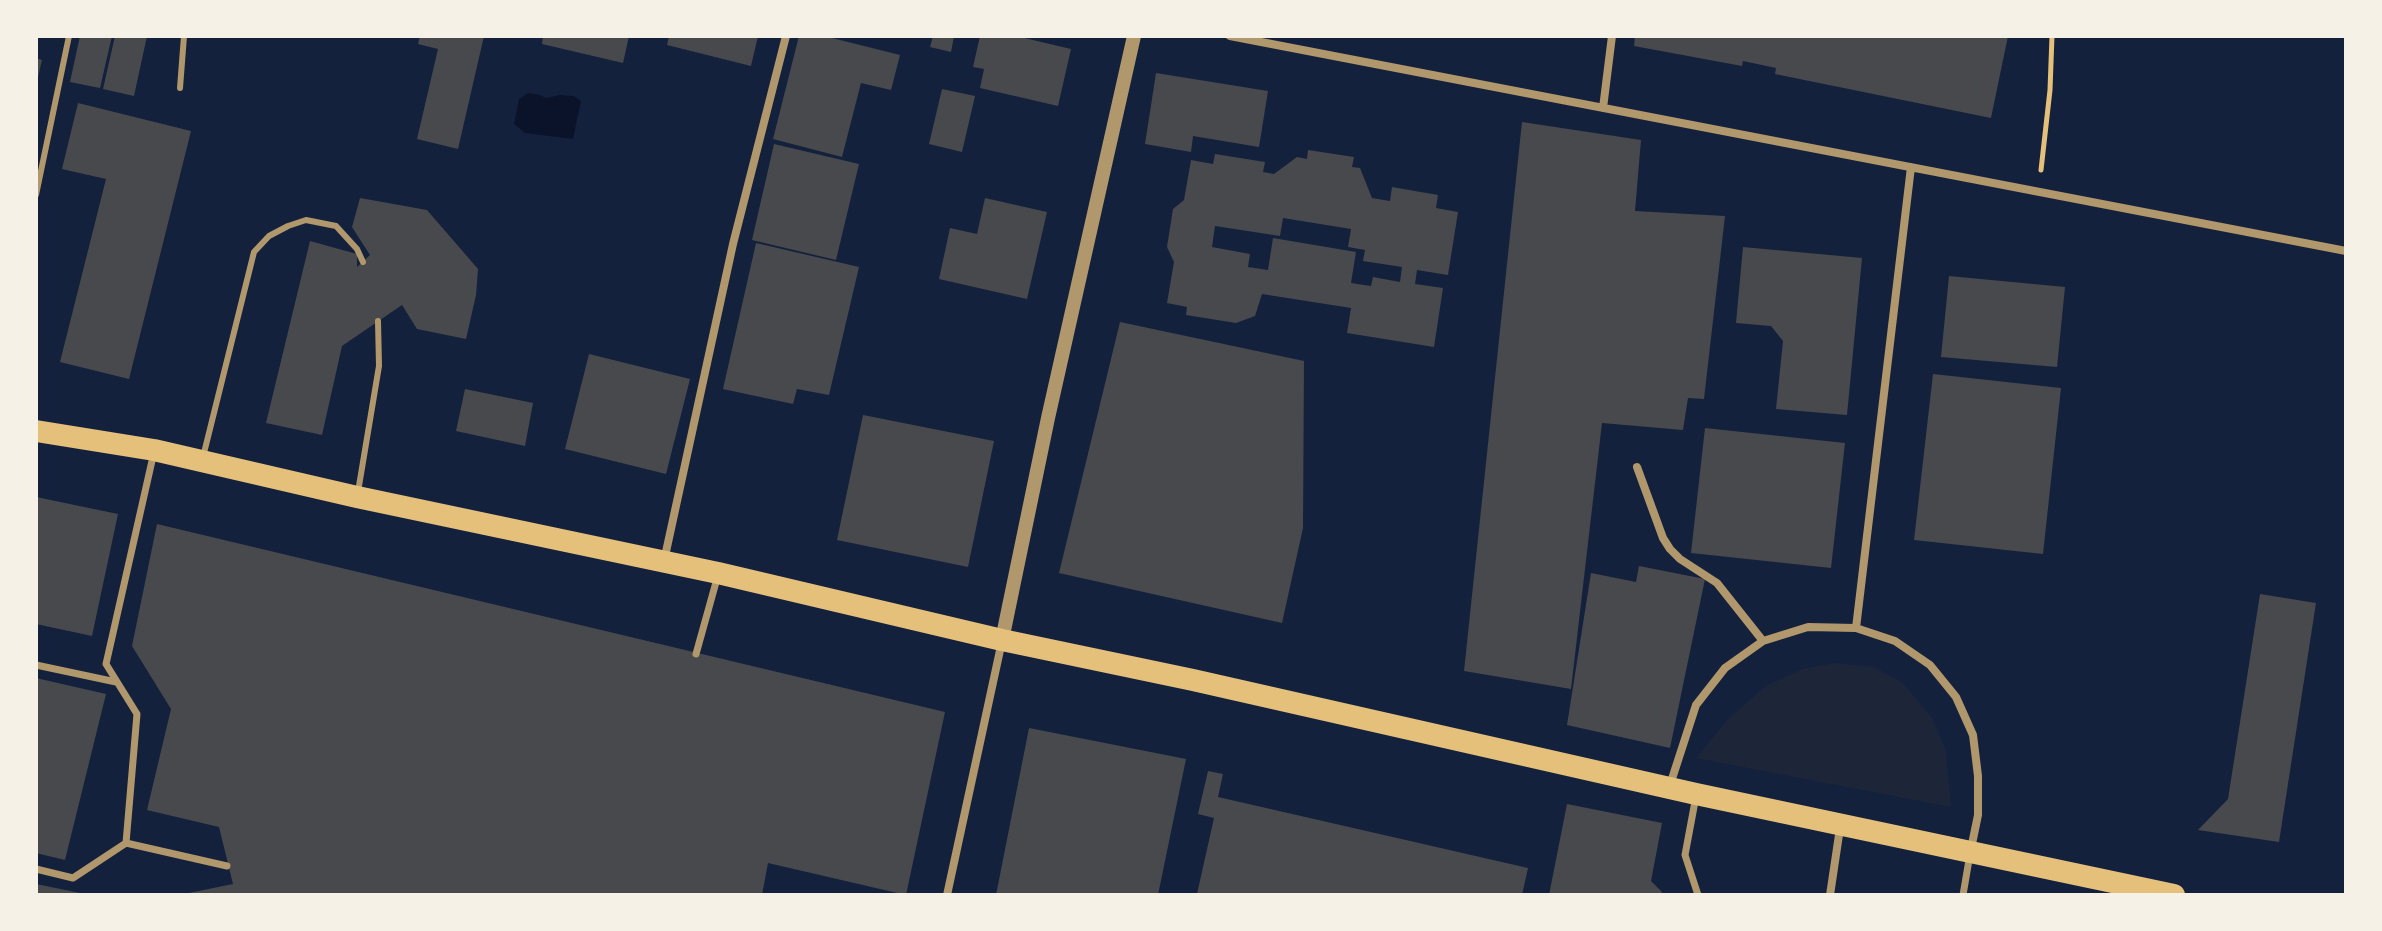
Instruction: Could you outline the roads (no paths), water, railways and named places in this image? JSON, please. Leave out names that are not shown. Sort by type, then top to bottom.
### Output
[{"type":"highway","points":[[36,431],[154,450],[357,497],[718,573],[1002,640],[1696,794],[2174,895]]},
{"type":"street","points":[[664,562],[733,244],[786,36]]},
{"type":"street","points":[[947,895],[1048,418],[1134,36]]},
{"type":"street","points":[[1230,36],[2346,251]]},
{"type":"street","points":[[1603,108],[1612,36]]},
{"type":"street","points":[[1856,628],[1911,167]]},
{"type":"street","points":[[126,843],[137,714],[106,664],[154,450]]},
{"type":"street","points":[[1637,467],[1670,549],[1717,583],[1763,641]]},
{"type":"street","points":[[696,654],[718,573]]},
{"type":"street","points":[[1669,786],[1696,705],[1725,668],[1763,641],[1808,627],[1856,628],[1895,641],[1930,665],[1956,697],[1973,735],[1978,776],[1978,815],[1963,895]]},
{"type":"street","points":[[36,665],[116,682]]},
{"type":"street","points":[[1696,794],[1685,855],[1698,895]]},
{"type":"street","points":[[1830,895],[1841,823]]},
{"type":"street","points":[[36,869],[73,878],[126,843],[227,866]]},
{"type":"lane","points":[[36,195],[69,36]]},
{"type":"lane","points":[[180,88],[184,36]]},
{"type":"lane","points":[[202,461],[254,252],[269,236],[288,226],[306,220],[320,221],[336,226],[357,249],[363,262]]},
{"type":"lane","points":[[357,497],[379,366],[378,321]]}]
